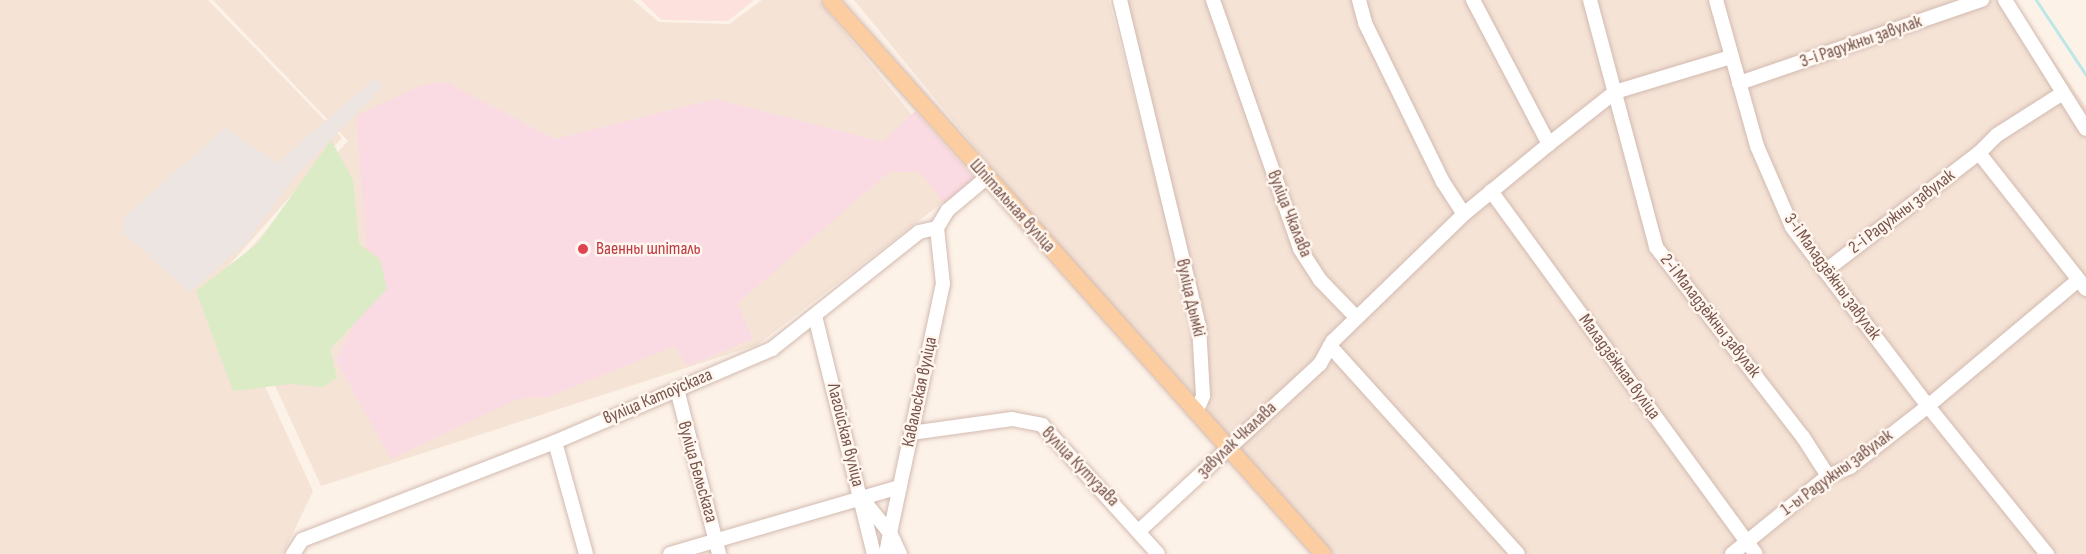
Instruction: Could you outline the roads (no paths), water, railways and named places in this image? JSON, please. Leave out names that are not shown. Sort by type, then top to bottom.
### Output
[{"type":"main road","name":"Шпітальная вуліца","points":[[831,0],[986,178],[1197,410]]},
{"type":"main road","points":[[1197,410],[1323,554]]},
{"type":"street","name":"вуліца Дымкі","points":[[1120,0],[1199,326],[1203,396],[1197,410]]},
{"type":"street","name":"вуліца Чкалава","points":[[1213,0],[1300,249],[1320,280],[1356,317]]},
{"type":"street","points":[[1359,0],[1365,23],[1443,182],[1464,214]]},
{"type":"street","points":[[1473,0],[1549,144]]},
{"type":"street","name":"2-і Маладзёжны завулак","points":[[1590,0],[1656,247],[1803,437],[1828,477]]},
{"type":"street","name":"3-і Маладзёжны завулак","points":[[1716,0],[1731,57],[1775,193],[1792,227],[1928,406]]},
{"type":"street","name":"3-і Радужны завулак","points":[[1739,83],[1982,0]]},
{"type":"street","points":[[2005,0],[2061,94],[2086,129]]},
{"type":"street","points":[[1518,554],[1330,346],[1356,317],[1464,214],[1615,92],[1731,57]]},
{"type":"street","name":"2-і Радужны завулак","points":[[1825,271],[1979,153],[1997,135],[2061,94]]},
{"type":"street","points":[[1979,153],[2082,285]]},
{"type":"street","points":[[937,228],[948,210],[986,178]]},
{"type":"street","name":"Маладзёжная вуліца","points":[[1491,192],[1756,554]]},
{"type":"street","name":"вуліца Катоўскага","points":[[293,554],[302,540],[555,442],[772,349],[919,232],[937,228]]},
{"type":"street","name":"Кавальская вуліца","points":[[886,554],[943,284],[937,228]]},
{"type":"street","name":"1-ы Радужны завулак","points":[[1748,541],[1828,477],[1850,466],[2082,285]]},
{"type":"street","name":"Лагойская вуліца","points":[[815,316],[874,554]]},
{"type":"street","name":"завулак Чкалава","points":[[1140,530],[1320,364],[1330,346]]},
{"type":"street","name":"вуліца Бельскага","points":[[676,389],[719,554]]},
{"type":"street","points":[[1928,406],[2047,554]]},
{"type":"street","name":"вуліца Кутузава","points":[[911,433],[1012,419],[1042,425],[1140,530],[1158,554]]},
{"type":"street","points":[[555,442],[585,554]]},
{"type":"street","points":[[670,554],[899,487]]},
{"type":"street","points":[[860,497],[890,533],[900,554]]},
{"type":"street","points":[[1732,554],[1748,541]]},
{"type":"waterway","points":[[2036,0],[2086,75]]},
{"type":"place","name":"Ваенны шпіталь","points":[[583,249]]}]
